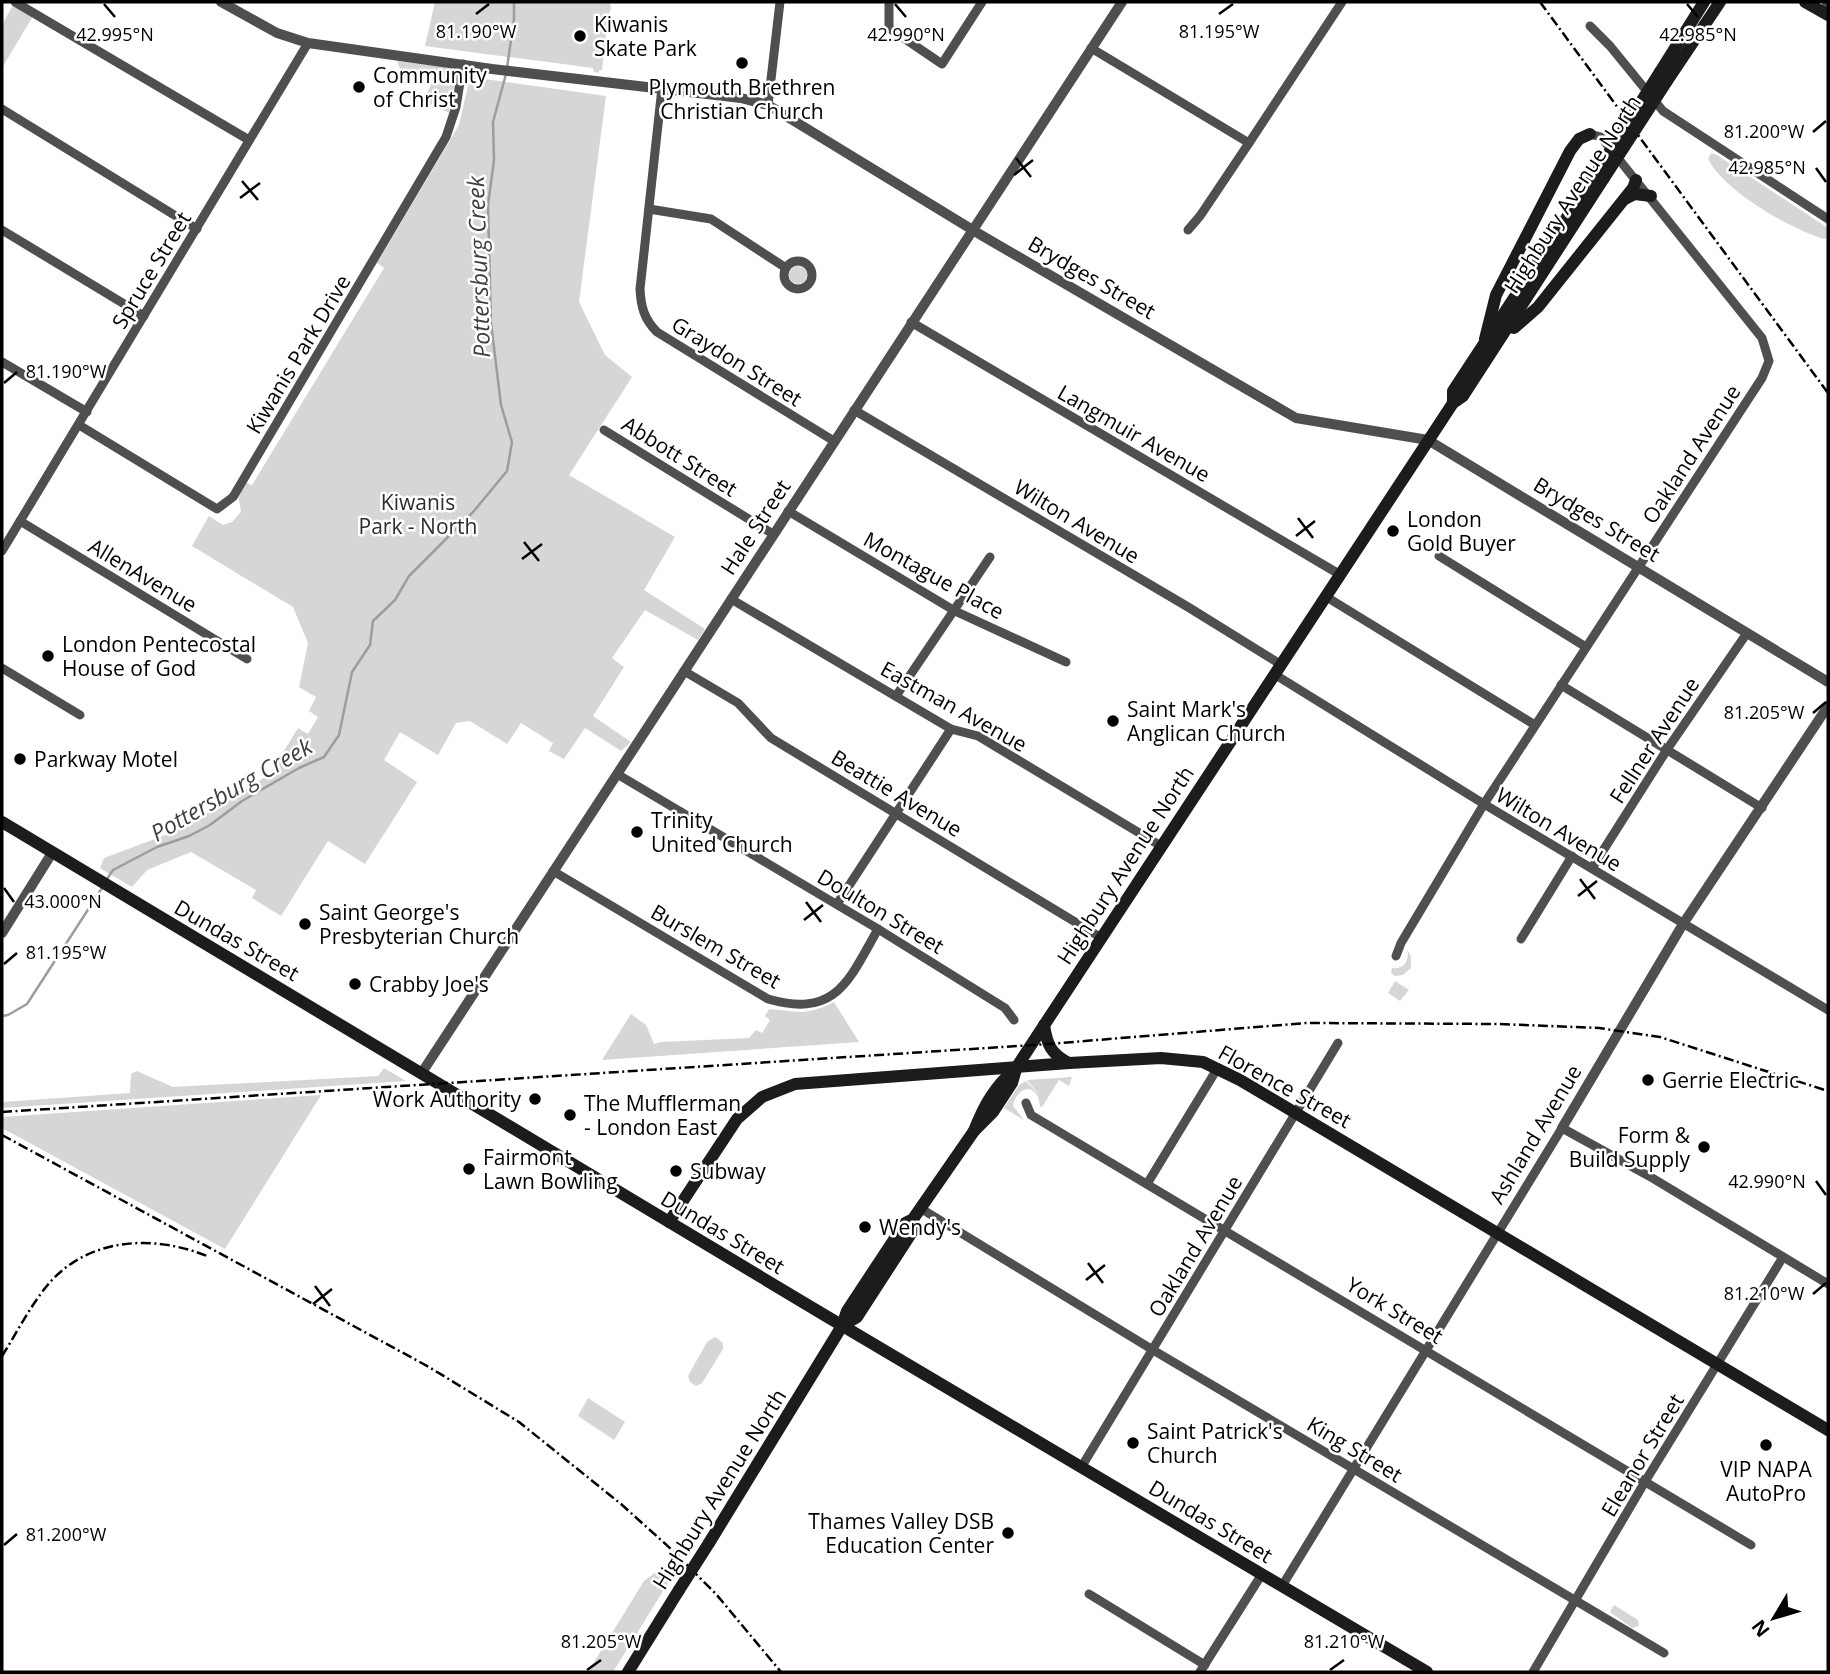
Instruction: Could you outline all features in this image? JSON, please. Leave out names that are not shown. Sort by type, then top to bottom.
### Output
[{"type":"main road","name":"Highbury Avenue North","points":[[1664,77],[1704,2]]},
{"type":"main road","name":"Highbury Avenue North","points":[[1453,403],[1454,391],[1483,347],[1664,77],[1720,2]]},
{"type":"main road","points":[[1805,2],[1826,10]]},
{"type":"main road","points":[[1483,347],[1496,295],[1570,151],[1579,139],[1590,134]]},
{"type":"main road","name":"Highbury Avenue North","points":[[628,1672],[842,1326],[847,1311],[905,1223],[917,1214],[974,1131],[984,1107],[999,1083],[1016,1068],[1428,440],[1453,403],[1463,396],[1503,337],[1601,174]]},
{"type":"main road","points":[[1503,337],[1538,307],[1633,188],[1636,180]]},
{"type":"main road","points":[[1624,199],[1635,194],[1651,196]]},
{"type":"main road","name":"Dundas Street","points":[[2,822],[842,1326],[1427,1672]]},
{"type":"main road","points":[[1044,1026],[1050,1050],[1069,1063]]},
{"type":"main road","name":"Florence Street","points":[[669,1222],[737,1119],[762,1097],[796,1084],[1161,1058],[1203,1062],[1240,1080],[1497,1231],[1828,1430]]},
{"type":"street","points":[[15,2],[249,140]]},
{"type":"street","name":"Brydges Street","points":[[221,2],[265,27],[308,43],[768,104],[972,229],[1296,418],[1428,440],[1828,681]]},
{"type":"street","points":[[768,104],[780,2]]},
{"type":"street","points":[[889,2],[888,23],[892,32],[942,64],[982,2]]},
{"type":"street","name":"Hale Street","points":[[421,1074],[1122,2]]},
{"type":"street","points":[[1188,230],[1200,216],[1342,2]]},
{"type":"street","points":[[1590,26],[1610,46],[1662,111],[1828,219]]},
{"type":"street","name":"Spruce Street","points":[[2,551],[308,43]]},
{"type":"street","points":[[1091,48],[1249,143]]},
{"type":"street","name":"Kiwanis Park Drive","points":[[79,425],[217,509],[233,498],[446,137],[456,107],[463,64]]},
{"type":"street","name":"Graydon Street","points":[[662,88],[640,289],[641,307],[647,322],[657,332],[834,441]]},
{"type":"street","points":[[2,109],[197,229]]},
{"type":"street","name":"Oakland Avenue","points":[[1396,956],[1401,943],[1484,804],[1762,378],[1769,361],[1762,338],[1651,196],[1601,136],[1590,134]]},
{"type":"street","points":[[649,209],[711,219],[786,268]]},
{"type":"street","points":[[2,230],[144,316]]},
{"type":"street","name":"Langmuir Avenue","points":[[911,322],[1339,574]]},
{"type":"street","points":[[2,362],[87,412]]},
{"type":"street","name":"Wilton Avenue","points":[[854,410],[1277,669],[1484,804],[1828,1010]]},
{"type":"street","name":"Abbott Street","points":[[604,430],[773,534]]},
{"type":"street","name":"Montague Place","points":[[788,511],[955,611],[1066,663]]},
{"type":"street","name":"AllenAvenue","points":[[20,521],[247,659]]},
{"type":"street","points":[[1439,556],[1586,647]]},
{"type":"street","points":[[896,695],[990,557]]},
{"type":"street","points":[[1325,596],[1535,725]]},
{"type":"street","name":"Eastman Avenue","points":[[731,599],[951,729],[978,736],[1161,846]]},
{"type":"street","name":"Fellner Avenue","points":[[1591,868],[1668,748],[1747,633]]},
{"type":"street","points":[[2,668],[80,715]]},
{"type":"street","name":"Beattie Avenue","points":[[684,671],[738,704],[771,738],[1100,937]]},
{"type":"street","points":[[1561,685],[1668,748],[1762,808]]},
{"type":"street","name":"Ashland Avenue","points":[[1282,1586],[1562,1128],[1683,924],[1828,706]]},
{"type":"street","points":[[837,904],[951,729]]},
{"type":"street","name":"Doulton Street","points":[[617,774],[878,929],[1005,1009],[1014,1020]]},
{"type":"street","points":[[2,933],[52,853]]},
{"type":"street","points":[[1521,939],[1572,856]]},
{"type":"street","name":"Burslem Street","points":[[553,871],[768,999],[789,1005],[814,1005],[833,996],[847,980],[878,929]]},
{"type":"street","name":"Oakland Avenue","points":[[1082,1466],[1338,1043]]},
{"type":"street","points":[[1147,1184],[1217,1069]]},
{"type":"street","name":"York Street","points":[[1026,1103],[1031,1115],[1751,1545]]},
{"type":"street","points":[[1562,1128],[1649,1176],[1828,1284]]},
{"type":"street","name":"King Street","points":[[917,1214],[1153,1350],[1664,1653]]},
{"type":"street","name":"Eleanor Street","points":[[1533,1672],[1646,1480],[1783,1257]]},
{"type":"street","points":[[1089,1594],[1203,1669],[1262,1574]]},
{"type":"green space","points":[[435,2],[610,2],[602,70],[599,70],[599,73],[594,72],[593,68],[425,46]]},
{"type":"green space","points":[[13,5],[33,16],[2,68],[2,25]]},
{"type":"green space","points":[[397,61],[451,67],[457,72],[449,113],[423,101],[435,76],[400,69]]},
{"type":"green space","name":"Kiwanis Park - North","points":[[470,77],[606,96],[579,302],[605,355],[632,377],[569,475],[675,537],[644,590],[705,629],[698,640],[645,610],[612,658],[624,667],[593,716],[631,742],[621,751],[585,728],[564,759],[549,751],[553,743],[521,723],[507,744],[470,721],[456,723],[438,755],[400,732],[384,760],[417,782],[365,864],[328,841],[281,916],[252,898],[256,890],[191,852],[147,870],[132,887],[100,868],[104,858],[179,830],[270,774],[298,728],[308,734],[318,717],[309,711],[316,697],[299,687],[308,643],[293,607],[192,546],[209,516],[223,525],[232,522],[241,512],[238,494],[245,482],[252,485],[384,268],[377,263],[459,125]]},
{"type":"green space","points":[[1711,153],[1828,228],[1828,238],[1810,234],[1776,218],[1743,196],[1716,171],[1708,159]]},
{"type":"green space","points":[[794,266],[802,266],[807,275],[805,282],[794,284],[789,279],[789,271]]},
{"type":"green space","points":[[1407,949],[1411,957],[1411,968],[1403,975],[1394,976],[1392,968],[1405,963],[1408,957]]},
{"type":"green space","points":[[1395,981],[1409,990],[1400,1001],[1388,993]]},
{"type":"green space","points":[[834,1002],[859,1042],[602,1060],[631,1014],[646,1025],[654,1044],[749,1038],[756,1030],[762,1033],[770,1020],[765,1016],[769,1009],[808,1011]]},
{"type":"green space","points":[[384,1068],[406,1081],[2,1108],[2,1102],[130,1093],[131,1074],[137,1071],[173,1087],[378,1076]]},
{"type":"green space","points":[[1072,1077],[1069,1086],[1059,1080],[1042,1107],[1032,1090],[1023,1090],[1013,1106],[1024,1120],[1004,1108],[1019,1085],[1026,1081],[1040,1096],[1027,1080]]},
{"type":"green space","points":[[321,1095],[225,1249],[2,1128],[2,1117]]},
{"type":"green space","points":[[715,1337],[723,1343],[723,1349],[702,1383],[696,1386],[690,1382],[688,1376],[707,1342]]},
{"type":"green space","points":[[588,1398],[625,1422],[614,1440],[578,1416]]},
{"type":"green space","points":[[666,1569],[673,1575],[613,1672],[588,1672],[644,1581],[656,1572]]},
{"type":"green space","points":[[1614,1605],[1638,1620],[1639,1626],[1632,1628],[1610,1612]]},
{"type":"waterway","name":"Pottersburg Creek","points":[[507,68],[514,2]]},
{"type":"waterway","name":"Pottersburg Creek","points":[[107,879],[113,870],[157,847],[189,836],[210,825],[242,801],[299,768],[324,757],[339,735],[352,672],[370,645],[373,621],[395,600],[409,576],[474,511],[507,471],[512,442],[501,405],[491,323],[488,205],[494,160],[493,122],[506,74]]},
{"type":"waterway","name":"Pottersburg Creek","points":[[2,1016],[27,1004],[102,888]]},
{"type":"railway","points":[[1540,2],[1828,393]]},
{"type":"railway","points":[[2,1112],[1048,1044],[1306,1023],[1499,1024],[1599,1028],[1660,1037],[1828,1091]]},
{"type":"railway","points":[[2,1135],[429,1367],[519,1422],[621,1504],[671,1549],[716,1594],[781,1672]]},
{"type":"railway","points":[[2,1356],[52,1280],[86,1255],[105,1248],[146,1243],[187,1249],[207,1256]]},
{"type":"place","name":"Kiwanis Skate Park","points":[[580,36]]},
{"type":"place","name":"Plymouth Brethren Christian Church","points":[[742,63]]},
{"type":"place","name":"Community of Christ","points":[[359,87]]},
{"type":"place","name":"London Gold Buyer","points":[[1393,531]]},
{"type":"place","name":"London Pentecostal House of God","points":[[48,656]]},
{"type":"place","name":"Saint Mark's Anglican Church","points":[[1113,721]]},
{"type":"place","name":"Parkway Motel","points":[[20,759]]},
{"type":"place","name":"Trinity United Church","points":[[637,832]]},
{"type":"place","name":"Saint George's Presbyterian Church","points":[[305,924]]},
{"type":"place","name":"Crabby Joe's","points":[[355,984]]},
{"type":"place","name":"Gerrie Electric","points":[[1648,1080]]},
{"type":"place","name":"Work Authority","points":[[535,1099]]},
{"type":"place","name":"The Mufflerman - London East","points":[[570,1115]]},
{"type":"place","name":"Form & Build Supply","points":[[1704,1147]]},
{"type":"place","name":"Fairmont Lawn Bowling","points":[[469,1169]]},
{"type":"place","name":"Subway","points":[[676,1171]]},
{"type":"place","name":"Wendy's","points":[[865,1227]]},
{"type":"place","name":"Saint Patrick's Church","points":[[1133,1443]]},
{"type":"place","name":"VIP NAPA AutoPro","points":[[1766,1445]]},
{"type":"place","name":"Thames Valley DSB Education Center","points":[[1008,1533]]}]
